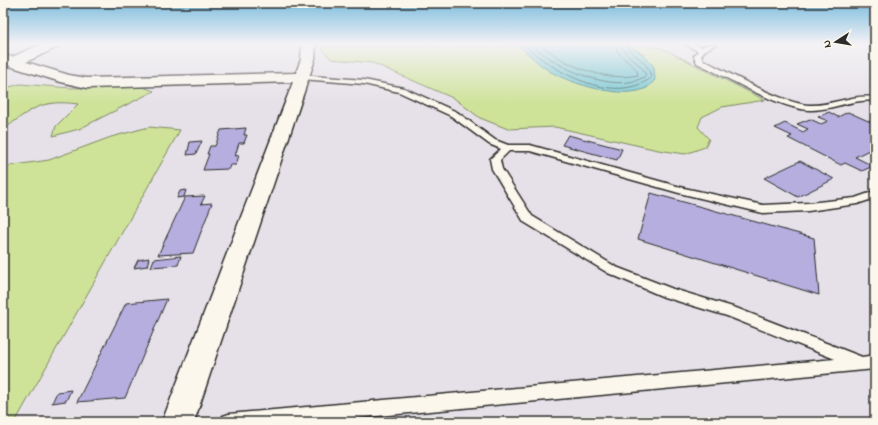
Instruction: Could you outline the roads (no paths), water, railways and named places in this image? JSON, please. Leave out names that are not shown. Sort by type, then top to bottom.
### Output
[{"type":"street","points":[[20,64],[66,79],[87,82],[302,77]]},
{"type":"street","points":[[178,422],[306,64]]},
{"type":"lane","points":[[708,64],[789,103],[808,108],[855,98],[868,97],[875,99]]},
{"type":"lane","points":[[302,77],[364,82],[401,90],[454,114],[492,142],[507,148],[530,148],[683,191],[763,209],[808,207],[857,200],[875,194]]},
{"type":"lane","points":[[507,148],[495,159],[497,169],[528,219],[571,246],[612,270],[669,293],[731,312],[869,363]]},
{"type":"lane","points":[[229,422],[869,363]]},
{"type":"water","points":[[540,64],[651,64],[654,67],[655,80],[646,88],[636,91],[612,91],[584,86],[560,77]]}]
